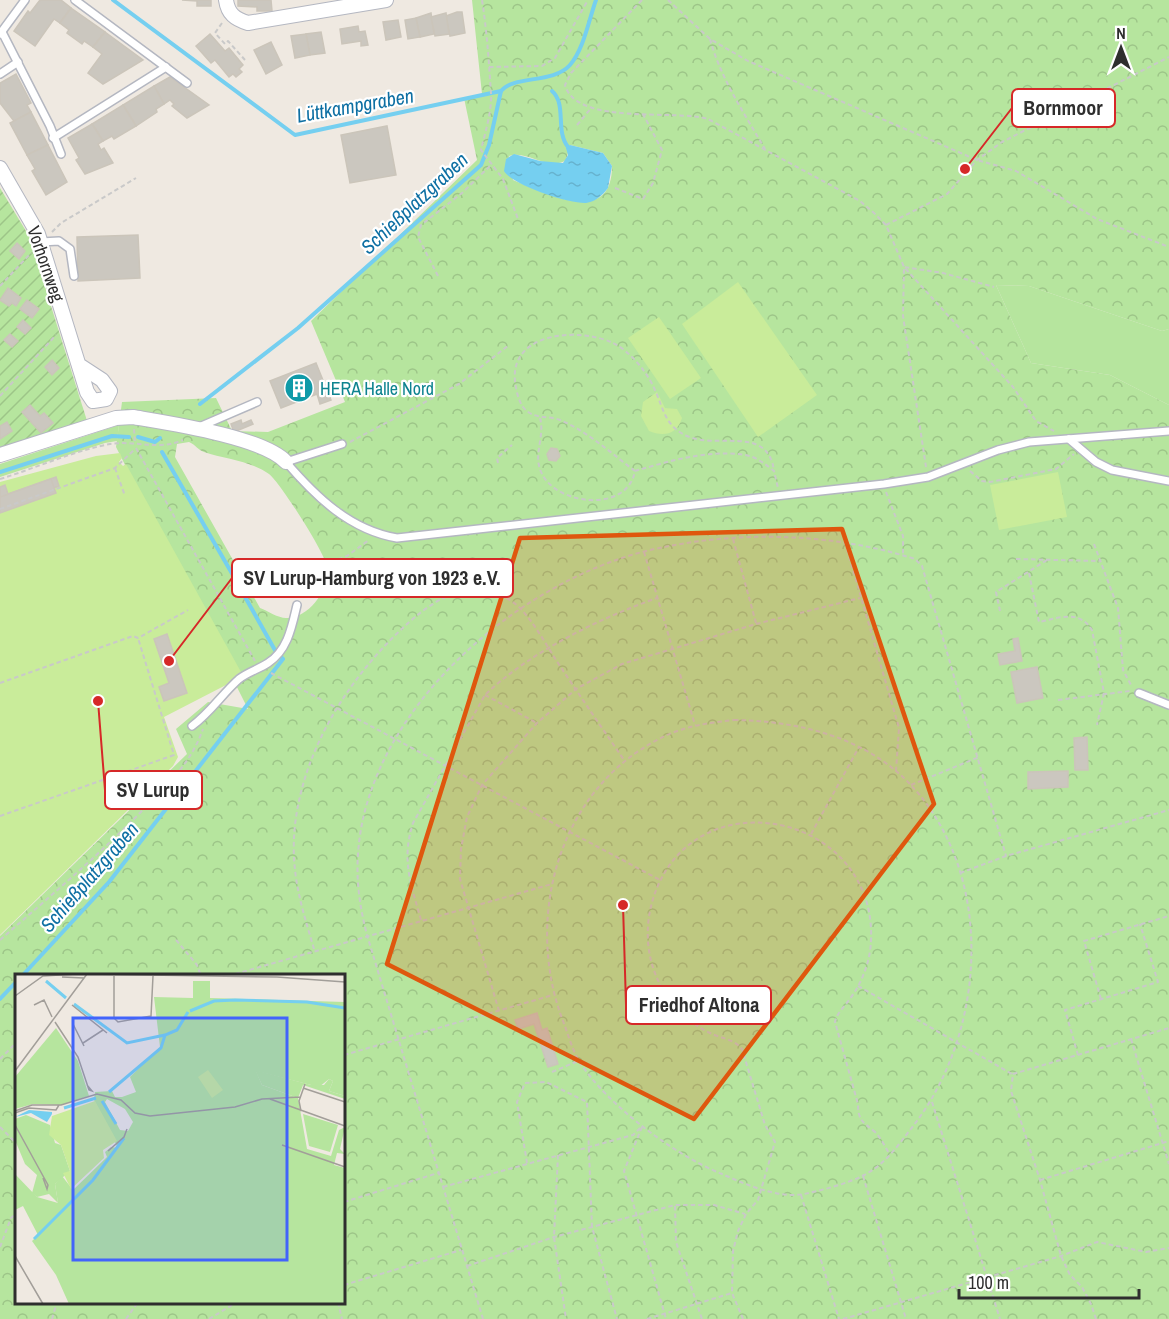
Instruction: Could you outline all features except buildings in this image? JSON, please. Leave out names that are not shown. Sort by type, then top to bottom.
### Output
[{"type":"street","points":[[226,0],[230,13],[238,20],[248,23],[386,0]]},
{"type":"street","name":"Vorhornweg","points":[[0,168],[41,242],[79,365],[109,387],[109,396],[102,401],[108,421]]},
{"type":"street","points":[[0,454],[108,421],[136,417],[190,434],[261,446],[286,462]]},
{"type":"lane","points":[[25,0],[1,34],[18,62],[50,126],[61,154]]},
{"type":"lane","points":[[75,0],[187,83]]},
{"type":"lane","points":[[0,74],[18,62]]},
{"type":"lane","points":[[53,138],[166,68]]},
{"type":"lane","points":[[41,242],[59,241],[70,249],[74,276]]},
{"type":"lane","points":[[190,434],[257,402]]},
{"type":"lane","points":[[342,444],[286,462],[339,515],[375,534],[397,538],[884,484],[928,477],[998,450],[1029,442],[1169,431]]},
{"type":"lane","points":[[1069,439],[1112,470],[1169,481]]},
{"type":"lane","points":[[192,726],[207,715],[240,678],[268,663],[281,651],[290,633],[297,605]]},
{"type":"lane","points":[[1139,693],[1169,705]]},
{"type":"path","points":[[482,0],[489,43],[492,95],[481,150],[503,179],[518,219]]},
{"type":"path","points":[[489,67],[542,66],[555,58],[588,0]]},
{"type":"path","points":[[642,0],[566,79],[565,85],[570,93],[592,108],[643,114],[696,115],[719,124],[860,201],[886,225],[904,267],[1013,387],[1036,421],[1069,439]]},
{"type":"path","points":[[668,0],[710,39],[758,66],[977,160],[1016,171],[1097,219],[1169,247]]},
{"type":"path","points":[[219,27],[215,33],[225,44],[228,41],[245,60]]},
{"type":"path","points":[[710,39],[717,63],[729,88],[766,151]]},
{"type":"path","points":[[886,225],[947,194],[977,160],[1002,142],[1169,57]]},
{"type":"path","points":[[577,125],[592,108]]},
{"type":"path","points":[[615,188],[643,199],[653,183],[662,150],[643,114]]},
{"type":"path","points":[[438,276],[418,237],[421,225],[462,193],[491,165]]},
{"type":"path","points":[[0,286],[61,223],[136,178]]},
{"type":"path","points":[[904,267],[943,273],[994,287]]},
{"type":"path","points":[[904,267],[903,316],[928,477]]},
{"type":"path","points":[[0,396],[66,324]]},
{"type":"path","points":[[635,471],[592,439],[560,420],[540,418],[531,414],[520,399],[514,371],[518,356],[526,347],[551,338],[598,338],[614,344],[635,361],[652,385],[667,421],[676,430],[702,440],[752,442],[765,448],[772,458],[778,497]]},
{"type":"path","points":[[342,444],[372,431],[459,384],[509,345]]},
{"type":"path","points":[[136,417],[136,448],[258,667],[337,706],[661,881]]},
{"type":"path","points":[[540,418],[543,429],[539,468],[546,479],[564,492],[581,500],[603,500],[618,496],[629,487],[635,471]]},
{"type":"path","points":[[0,479],[105,445],[135,443],[163,445],[190,434]]},
{"type":"path","points":[[498,463],[497,458],[512,445]]},
{"type":"path","points":[[0,509],[115,468],[136,448]]},
{"type":"path","points":[[966,463],[982,481],[990,482],[1056,469],[1079,448]]},
{"type":"path","points":[[635,471],[674,460],[716,455],[745,455],[760,460],[774,471]]},
{"type":"path","points":[[115,468],[125,496]]},
{"type":"path","points":[[884,484],[903,536],[903,555]]},
{"type":"path","points":[[317,567],[347,556],[375,534]]},
{"type":"path","points":[[483,1319],[367,935],[357,881],[358,853],[372,785],[395,737],[431,688],[455,662],[521,609],[599,567],[644,552],[688,542],[792,538],[845,542],[915,559],[922,566],[1006,856]]},
{"type":"path","points":[[733,539],[756,624]]},
{"type":"path","points":[[845,542],[899,728],[896,771]]},
{"type":"path","points":[[1094,544],[1118,608],[1123,670],[1127,683],[1139,693]]},
{"type":"path","points":[[644,552],[695,725]]},
{"type":"path","points":[[1016,559],[1100,561]]},
{"type":"path","points":[[1000,611],[996,592],[1047,560]]},
{"type":"path","points":[[1029,573],[1039,622],[1078,617],[1087,621],[1092,630],[1104,693],[1097,725]]},
{"type":"path","points":[[314,949],[296,888],[293,855],[296,824],[309,767],[337,706],[376,652],[420,612],[441,599],[467,590],[489,590],[521,609],[625,761]]},
{"type":"path","points":[[421,920],[406,864],[406,844],[413,823],[444,764],[485,694],[498,681],[549,649],[622,610],[657,598]]},
{"type":"path","points":[[499,1011],[460,879],[461,849],[467,817],[482,785],[537,723],[576,689],[622,664],[756,624],[860,598]]},
{"type":"path","points":[[0,683],[133,636],[138,638],[188,610]]},
{"type":"path","points":[[0,816],[174,755],[138,638]]},
{"type":"path","points":[[1058,700],[1124,690],[1139,693]]},
{"type":"path","points":[[485,694],[537,723]]},
{"type":"path","points":[[0,940],[96,857],[171,782],[190,759],[207,715]]},
{"type":"path","points":[[734,720],[774,720],[818,729],[859,747],[896,771],[911,785],[941,826],[960,873],[968,912],[972,951],[967,997],[957,1042],[931,1100],[890,1155],[863,1176],[801,1195],[786,1195],[762,1188],[702,1166],[642,1126],[613,1100],[579,1061],[553,995],[545,942],[552,884],[568,832],[593,794],[625,761],[659,739],[695,725],[734,720]]},
{"type":"path","points":[[811,834],[859,747]]},
{"type":"path","points":[[911,785],[979,757]]},
{"type":"path","points":[[960,873],[1006,856],[1169,810]]},
{"type":"path","points":[[743,1319],[732,1293],[734,1251],[738,1231],[746,1214],[758,1200],[775,1142],[765,1125],[742,1049],[734,1042],[707,1032],[683,1015],[664,992],[652,966],[648,922],[661,881],[688,847],[725,827],[741,823],[771,822],[811,834],[846,863],[867,901],[871,944],[858,986],[836,1017],[836,1028],[858,1104],[858,1116],[861,1122],[876,1134],[890,1155]]},
{"type":"path","points":[[231,974],[552,884]]},
{"type":"path","points":[[1101,999],[1084,941],[1169,916]]},
{"type":"path","points":[[1078,1055],[1065,1010],[1158,982],[1140,924]]},
{"type":"path","points":[[176,940],[197,965],[201,974]]},
{"type":"path","points":[[858,986],[1013,1074],[1169,1028]]},
{"type":"path","points":[[345,1055],[553,995]]},
{"type":"path","points":[[1131,1040],[1169,1164]]},
{"type":"path","points":[[0,1059],[15,1044]]},
{"type":"path","points":[[554,1071],[579,1061]]},
{"type":"path","points":[[1013,1074],[1011,1091],[1040,1180],[1061,1256],[1070,1275],[1086,1296],[1096,1319]]},
{"type":"path","points":[[527,1163],[517,1102],[525,1083],[546,1082],[587,1102],[592,1227],[617,1319]]},
{"type":"path","points":[[931,1100],[1000,1319]]},
{"type":"path","points":[[443,1187],[633,1135],[642,1126]]},
{"type":"path","points":[[642,1126],[624,1171],[666,1319]]},
{"type":"path","points":[[0,1127],[15,1142]]},
{"type":"path","points":[[1040,1180],[1169,1141]]},
{"type":"path","points":[[558,1154],[554,1237],[566,1319]]},
{"type":"path","points":[[345,1202],[439,1173]]},
{"type":"path","points":[[863,1176],[906,1319]]},
{"type":"path","points":[[801,1195],[838,1319]]},
{"type":"path","points":[[467,1266],[554,1237],[675,1205],[714,1205],[746,1214]]},
{"type":"path","points":[[675,1205],[676,1242],[702,1319]]},
{"type":"path","points":[[0,1247],[11,1218],[15,1215]]},
{"type":"path","points":[[11,1218],[15,1220]]},
{"type":"path","points":[[843,1319],[1061,1256],[1097,1242],[1146,1252],[1169,1248]]},
{"type":"path","points":[[345,1285],[462,1250]]},
{"type":"path","points":[[647,1319],[732,1293]]},
{"type":"path","points":[[52,1319],[56,1304]]},
{"type":"path","points":[[126,1319],[137,1304]]},
{"type":"path","points":[[209,1319],[234,1304]]},
{"type":"path","points":[[338,1304],[342,1319]]},
{"type":"highlighted area","points":[[842,529],[934,804],[694,1119],[387,964],[520,538]]},
{"type":"green space","points":[[472,0],[1169,0],[1169,329],[1162,331],[1029,286],[996,285],[1031,363],[1110,375],[1169,405],[1169,1319],[0,1319],[0,936],[187,754],[176,729],[208,702],[248,709],[116,447],[122,402],[216,398],[232,431],[268,432],[345,402],[311,321],[477,160],[464,98],[482,94]],"holes":[[[570,145],[603,153],[612,166],[609,185],[601,196],[589,201],[558,198],[513,180],[509,156],[523,155],[545,162],[559,163],[566,160]],[[189,442],[204,452],[254,466],[269,474],[291,503],[311,534],[327,567],[327,576],[321,593],[303,614],[286,618],[260,608],[175,457],[177,444]]]},
{"type":"green space","points":[[0,188],[29,236],[88,424],[0,452]]},
{"type":"green space","points":[[738,282],[817,395],[758,437],[682,324]]},
{"type":"green space","points":[[996,285],[1029,286],[1162,331],[1169,329],[1169,405],[1110,375],[1031,363]]},
{"type":"green space","points":[[659,317],[701,378],[670,399],[628,338]]},
{"type":"green space","points":[[657,392],[665,408],[677,409],[682,418],[677,428],[669,433],[659,434],[649,431],[641,416],[643,402]]},
{"type":"green space","points":[[119,425],[117,441],[0,477],[0,464]]},
{"type":"green space","points":[[120,453],[122,458],[119,462],[123,466],[126,464],[241,672],[226,685],[164,717],[178,757],[173,766],[0,935],[0,482],[96,456]]},
{"type":"green space","points":[[1058,472],[1067,517],[999,530],[990,485]]},
{"type":"water","points":[[570,145],[603,153],[612,166],[608,188],[593,201],[578,202],[542,193],[518,182],[504,171],[506,159],[514,154],[540,161],[563,163],[568,155],[566,148]]},
{"type":"waterway","name":"Lüttkampgraben","points":[[113,0],[295,135],[501,91]]},
{"type":"waterway","name":"Schießplatzgraben","points":[[200,404],[298,328],[481,165],[489,145],[501,91],[515,83],[554,75],[570,65],[583,42],[596,0]]},
{"type":"waterway","points":[[552,91],[559,103],[562,133],[568,147]]},
{"type":"waterway","points":[[0,472],[112,436],[129,437]]},
{"type":"waterway","points":[[138,437],[155,442],[160,438]]},
{"type":"waterway","name":"Schießplatzgraben","points":[[162,452],[234,577]]},
{"type":"waterway","name":"Schießplatzgraben","points":[[240,588],[276,652]]},
{"type":"waterway","name":"Schießplatzgraben","points":[[24,974],[109,882],[283,659],[280,656]]},
{"type":"waterway","name":"Schießplatzgraben","points":[[0,999],[15,983]]},
{"type":"place","name":"Bornmoor","points":[[965,169]]},
{"type":"place","name":"HERA Halle Nord","points":[[299,388]]},
{"type":"place","name":"SV Lurup-Hamburg von 1923 e.V.","points":[[169,661]]},
{"type":"place","name":"SV Lurup","points":[[98,701]]},
{"type":"place","name":"Friedhof Altona","points":[[623,905]]}]
